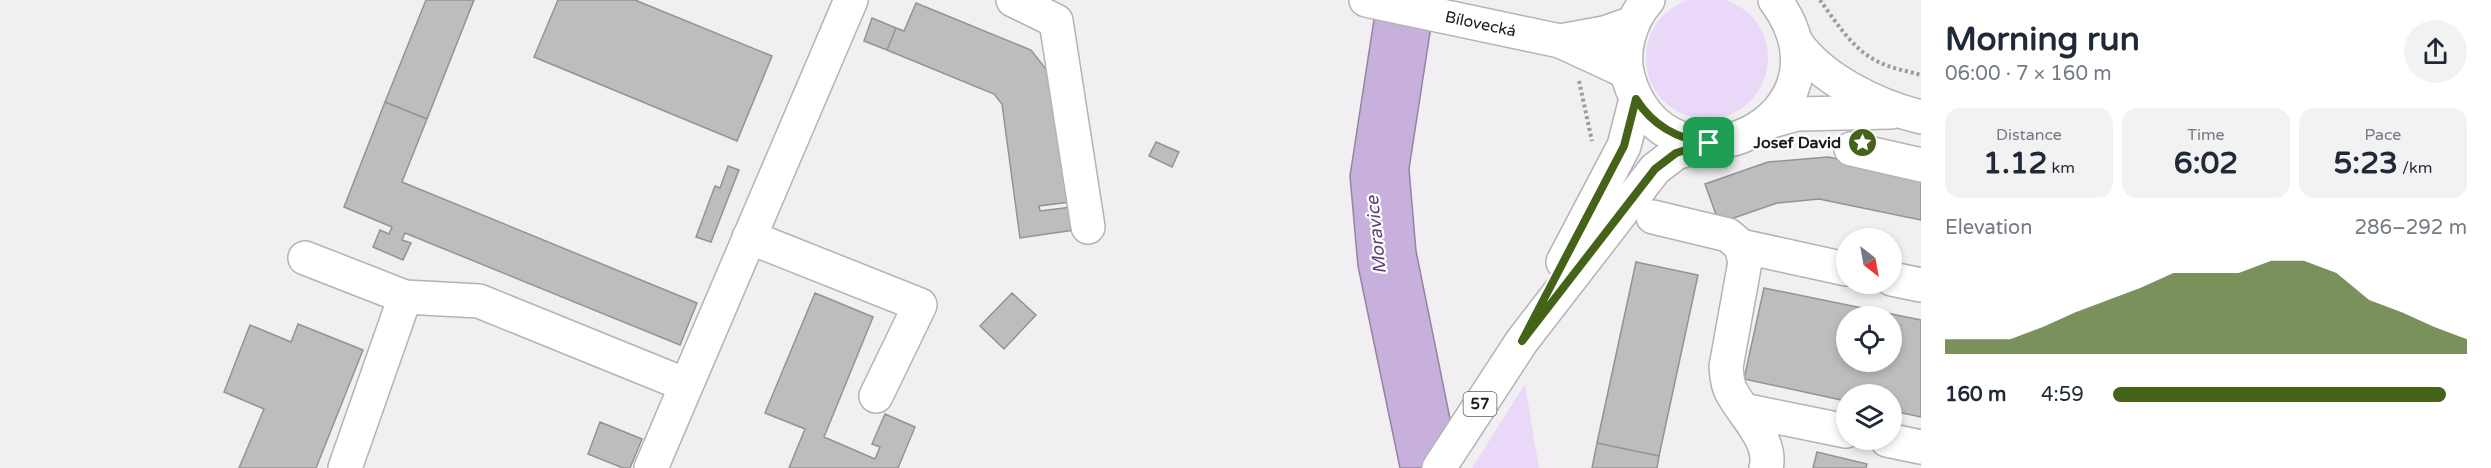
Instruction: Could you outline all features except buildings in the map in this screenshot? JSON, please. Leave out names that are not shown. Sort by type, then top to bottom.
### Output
[{"type":"main road","points":[[651,468],[851,0]]},
{"type":"main road","points":[[1013,0],[1056,21],[1088,227]]},
{"type":"main road","name":"Bílovecká","points":[[1366,0],[1560,42]]},
{"type":"main road","name":"57","points":[[1439,468],[1522,341],[1655,169],[1676,153],[1709,143],[1746,136],[1768,122],[1777,113],[1790,92],[1797,67],[1796,42],[1785,3]]},
{"type":"main road","points":[[1560,42],[1604,33],[1640,12]]},
{"type":"main road","name":"57","points":[[1522,341],[1624,146],[1631,85],[1627,47],[1640,12]]},
{"type":"main road","points":[[1560,42],[1631,85]]},
{"type":"main road","points":[[1796,42],[1810,60],[1828,74],[1858,92],[1912,114]]},
{"type":"main road","name":"57","points":[[1631,85],[1648,116],[1665,130],[1686,139],[1709,143]]},
{"type":"main road","points":[[1768,122],[1797,114],[1912,114]]},
{"type":"main road","points":[[1851,149],[1921,165]]},
{"type":"main road","points":[[1653,217],[1728,235],[1742,246],[1836,267]]},
{"type":"main road","points":[[749,237],[920,305],[876,396]]},
{"type":"main road","points":[[1742,246],[1745,262],[1726,367],[1731,390],[1766,446],[1768,459],[1766,468]]},
{"type":"main road","points":[[305,258],[405,297],[479,301],[686,386]]},
{"type":"main road","points":[[1902,281],[1921,285]]},
{"type":"main road","points":[[345,468],[405,297]]},
{"type":"main road","points":[[1743,410],[1836,429]]},
{"type":"main road","points":[[1902,443],[1921,447]]},
{"type":"path","points":[[1820,0],[1854,45],[1865,55],[1882,64],[1921,75]]},
{"type":"path","points":[[1849,53],[1854,45]]},
{"type":"shaded area","points":[[1692,-1],[1722,-1],[1741,8],[1757,24],[1767,46],[1767,70],[1757,92],[1741,108],[1719,118],[1695,118],[1673,108],[1657,92],[1647,70],[1647,46],[1657,24],[1673,8]]},
{"type":"shaded area","points":[[1525,384],[1539,468],[1472,468]]},
{"type":"water","name":"Moravice","points":[[1377,0],[1435,0],[1409,169],[1416,251],[1460,468],[1400,468],[1358,266],[1350,176]]},
{"type":"place","name":"Josef David","points":[[1862,143]]},
{"type":"route","points":[[1636,99],[1648,116],[1665,130],[1686,139],[1709,143],[1676,153],[1655,169],[1522,341],[1624,146],[1636,99]]}]
